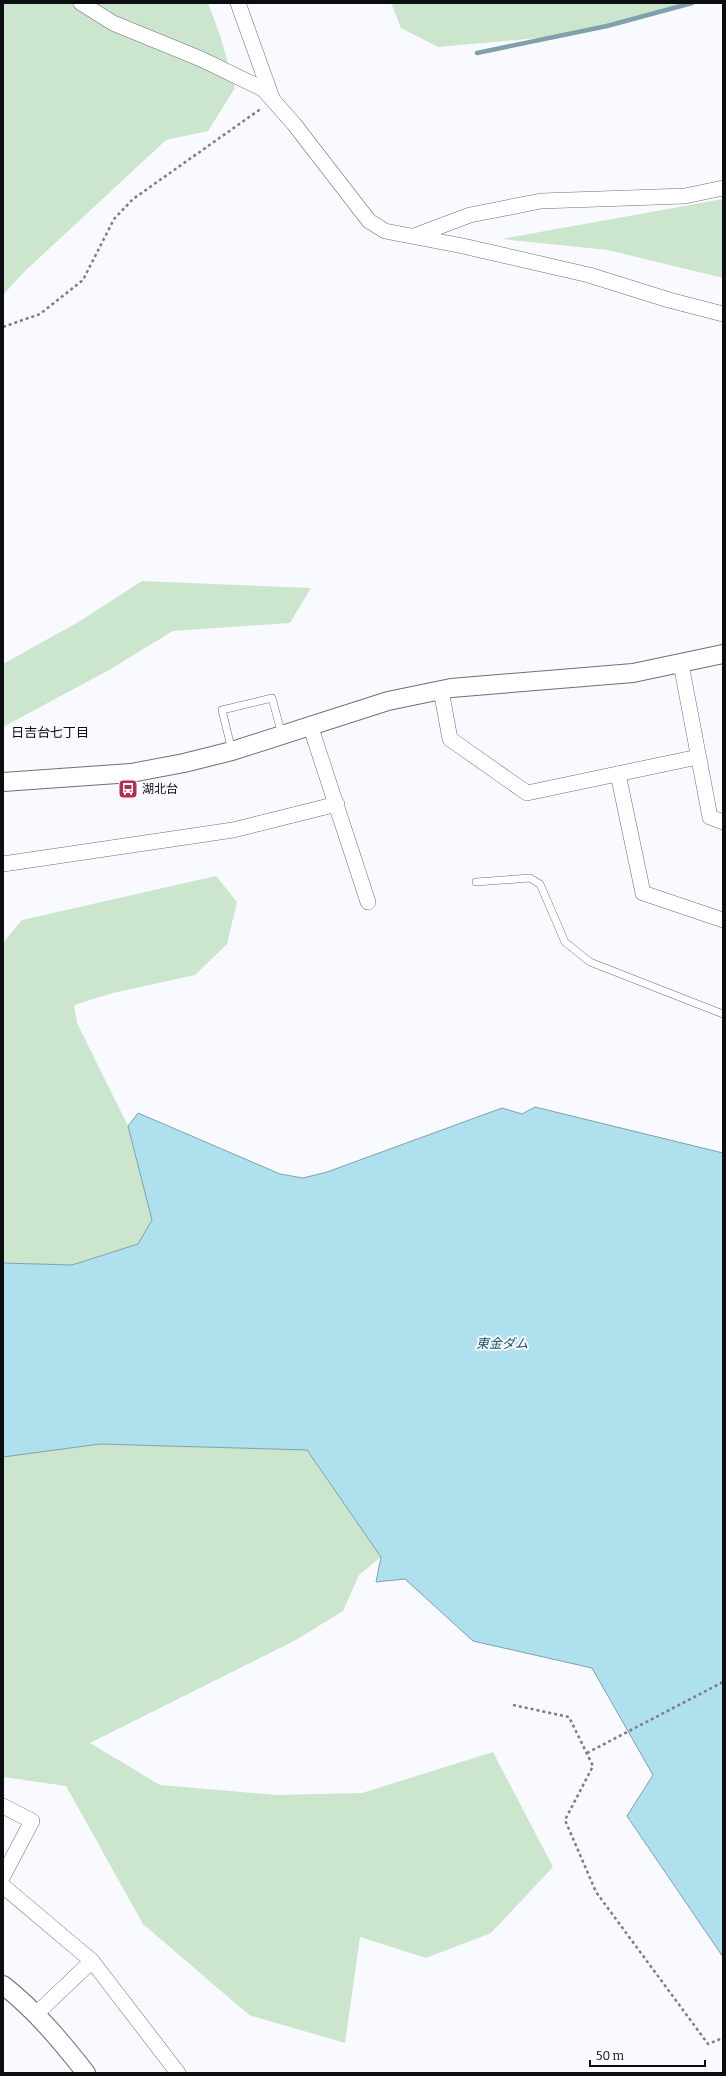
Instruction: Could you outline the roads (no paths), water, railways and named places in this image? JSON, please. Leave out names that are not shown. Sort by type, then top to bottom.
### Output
[{"type":"street","points":[[81,3],[113,23],[201,59],[263,89],[294,124],[369,221],[385,232],[414,236],[590,274],[668,300],[723,314]]},
{"type":"street","points":[[238,3],[273,100]]},
{"type":"street","points":[[414,236],[470,215],[541,201],[684,196],[723,188]]},
{"type":"street","points":[[3,782],[131,773],[184,763],[232,751],[388,701],[441,690],[517,681],[633,673],[723,654]]},
{"type":"street","points":[[681,664],[710,817],[723,822]]},
{"type":"street","points":[[441,690],[450,739],[527,793],[698,757]]},
{"type":"street","points":[[310,725],[368,902]]},
{"type":"street","points":[[618,774],[643,893],[723,920]]},
{"type":"street","points":[[3,864],[233,830],[337,804]]},
{"type":"street","points":[[3,1806],[32,1821],[3,1876]]},
{"type":"street","points":[[3,1886],[92,1961],[178,2073]]},
{"type":"street","points":[[36,2014],[92,1961]]},
{"type":"street","points":[[3,1986],[36,2014],[68,2049],[86,2073]]},
{"type":"lane","points":[[232,751],[222,710],[272,698],[282,735]]},
{"type":"lane","points":[[476,882],[530,878],[540,884],[565,942],[590,962],[723,1014]]},
{"type":"water","name":"東金ダム","points":[[535,1107],[723,1153],[723,1957],[627,1816],[653,1775],[592,1668],[473,1641],[405,1579],[376,1582],[381,1557],[307,1450],[100,1444],[3,1457],[3,1263],[72,1265],[138,1244],[152,1220],[128,1126],[138,1113],[280,1174],[303,1178],[327,1172],[502,1108],[522,1114]]},
{"type":"waterway","points":[[477,53],[607,26],[692,3]]},
{"type":"place","name":"湖北台","points":[[128,789]]},
{"type":"district","name":"日吉台七丁目","points":[[50,732]]}]
